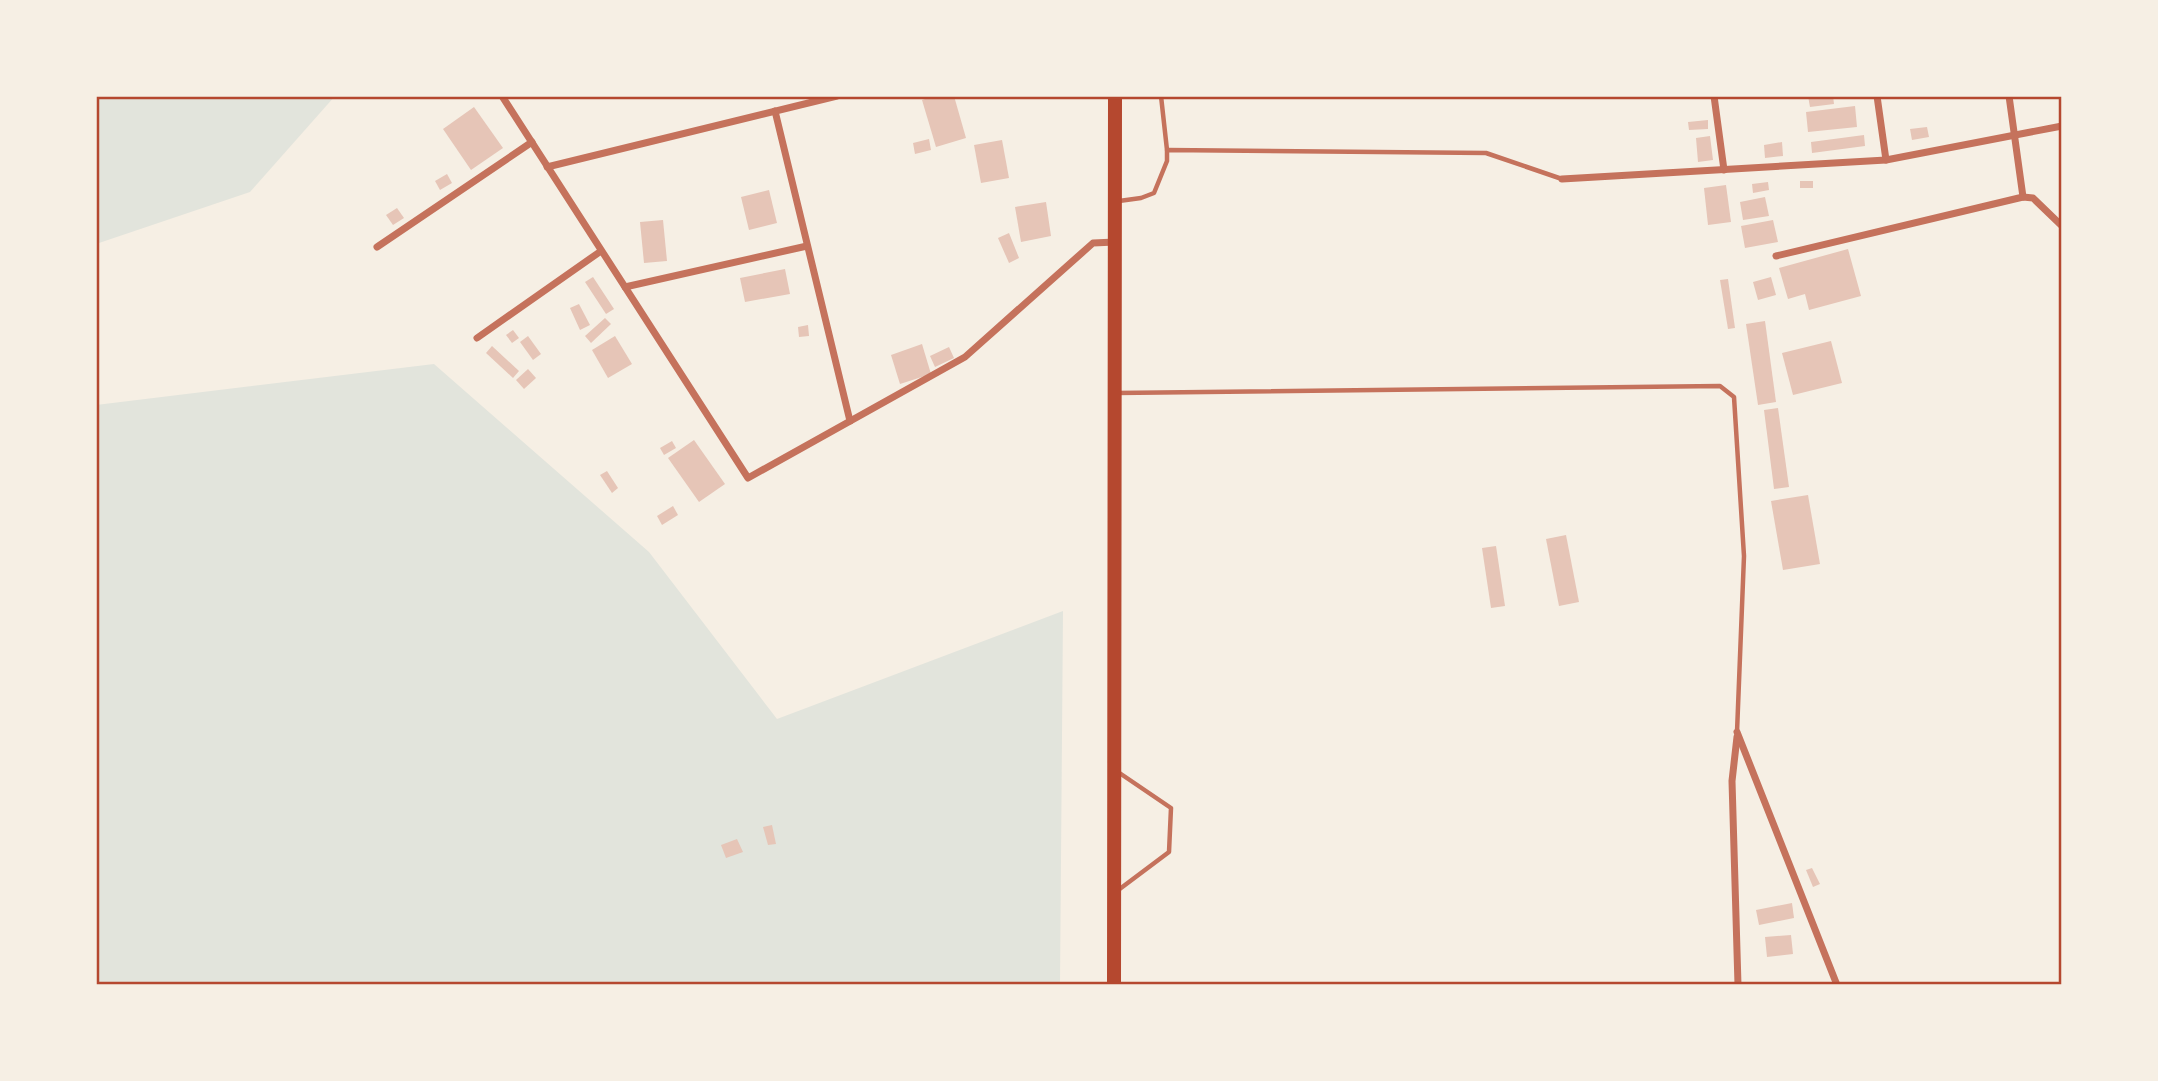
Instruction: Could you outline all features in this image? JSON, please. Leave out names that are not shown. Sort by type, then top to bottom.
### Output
[{"type":"highway","points":[[1114,985],[1115,96]]},
{"type":"street","points":[[502,96],[748,478],[965,357],[1093,243],[1115,242]]},
{"type":"street","points":[[547,167],[837,96]]},
{"type":"street","points":[[1714,96],[1724,170]]},
{"type":"street","points":[[1877,96],[1886,160]]},
{"type":"street","points":[[2009,96],[2023,197]]},
{"type":"street","points":[[775,111],[850,421]]},
{"type":"street","points":[[1562,179],[1886,160],[2062,126]]},
{"type":"street","points":[[377,247],[531,142]]},
{"type":"street","points":[[1776,256],[2023,197],[2033,198],[2062,226]]},
{"type":"street","points":[[625,287],[807,246]]},
{"type":"street","points":[[477,338],[601,251]]},
{"type":"street","points":[[1737,733],[1732,781],[1738,985]]},
{"type":"street","points":[[1737,733],[1837,985]]},
{"type":"lane","points":[[1114,201],[1141,198],[1154,193],[1167,161],[1161,96]]},
{"type":"lane","points":[[1167,150],[1486,153],[1562,179]]},
{"type":"lane","points":[[1115,393],[1720,386],[1734,397],[1744,556],[1737,733]]},
{"type":"lane","points":[[1114,769],[1171,808],[1169,852],[1114,893]]},
{"type":"shaded area","points":[[96,96],[335,96],[250,192],[96,244]]},
{"type":"shaded area","points":[[434,364],[649,552],[777,719],[1063,611],[1060,985],[96,985],[96,405]]},
{"type":"building","points":[[934,96],[954,96],[966,138],[936,147],[922,100]]},
{"type":"building","points":[[1808,96],[1833,96],[1834,104],[1810,107]]},
{"type":"building","points":[[1855,106],[1857,127],[1808,132],[1806,112]]},
{"type":"building","points":[[474,107],[503,148],[471,170],[443,129]]},
{"type":"building","points":[[1708,120],[1708,129],[1689,130],[1688,122]]},
{"type":"building","points":[[1927,127],[1929,137],[1912,140],[1910,129]]},
{"type":"building","points":[[1864,135],[1865,146],[1812,153],[1811,142]]},
{"type":"building","points":[[1710,136],[1713,160],[1698,162],[1696,138]]},
{"type":"building","points":[[929,139],[931,150],[915,154],[913,143]]},
{"type":"building","points":[[1002,140],[1009,178],[981,183],[974,145]]},
{"type":"building","points":[[1782,142],[1783,156],[1765,158],[1764,145]]},
{"type":"building","points":[[447,174],[452,183],[440,190],[435,181]]},
{"type":"building","points":[[1800,181],[1813,181],[1813,188],[1800,188]]},
{"type":"building","points":[[1768,182],[1769,190],[1753,193],[1752,184]]},
{"type":"building","points":[[1726,185],[1731,222],[1708,225],[1704,188]]},
{"type":"building","points":[[769,190],[777,223],[749,230],[741,197]]},
{"type":"building","points":[[1765,197],[1769,216],[1743,220],[1740,202]]},
{"type":"building","points":[[1046,202],[1051,236],[1021,242],[1015,207]]},
{"type":"building","points":[[397,208],[404,218],[393,225],[386,215]]},
{"type":"building","points":[[663,220],[667,261],[644,263],[640,222]]},
{"type":"building","points":[[1773,220],[1778,242],[1745,248],[1741,226]]},
{"type":"building","points":[[1009,233],[1019,258],[1009,263],[998,238]]},
{"type":"building","points":[[1848,249],[1861,296],[1809,310],[1805,294],[1788,299],[1779,268]]},
{"type":"building","points":[[785,269],[790,294],[745,302],[740,278]]},
{"type":"building","points":[[593,277],[614,309],[606,314],[585,282]]},
{"type":"building","points":[[1771,277],[1776,295],[1758,300],[1753,282]]},
{"type":"building","points":[[1728,279],[1735,328],[1728,329],[1720,280]]},
{"type":"building","points":[[579,304],[590,325],[580,330],[570,308]]},
{"type":"building","points":[[605,318],[611,324],[591,343],[585,336]]},
{"type":"building","points":[[1765,321],[1776,402],[1758,405],[1746,324]]},
{"type":"building","points":[[808,325],[809,336],[799,337],[798,327]]},
{"type":"building","points":[[513,330],[519,338],[512,343],[506,335]]},
{"type":"building","points":[[528,336],[541,354],[533,360],[520,342]]},
{"type":"building","points":[[615,336],[632,364],[608,378],[592,350]]},
{"type":"building","points":[[1831,341],[1842,383],[1793,395],[1782,353]]},
{"type":"building","points":[[922,344],[931,374],[900,384],[891,355]]},
{"type":"building","points":[[492,346],[519,371],[513,378],[486,353]]},
{"type":"building","points":[[949,347],[954,358],[935,367],[930,356]]},
{"type":"building","points":[[528,369],[536,378],[524,389],[516,380]]},
{"type":"building","points":[[1778,408],[1789,487],[1774,489],[1764,410]]},
{"type":"building","points":[[694,440],[725,484],[699,502],[668,458]]},
{"type":"building","points":[[672,441],[676,448],[664,455],[660,448]]},
{"type":"building","points":[[607,471],[618,488],[612,493],[600,475]]},
{"type":"building","points":[[1808,495],[1820,564],[1783,570],[1771,501]]},
{"type":"building","points":[[673,506],[678,515],[662,525],[657,516]]},
{"type":"building","points":[[1566,535],[1579,602],[1559,606],[1546,539]]},
{"type":"building","points":[[1496,546],[1505,606],[1491,608],[1482,548]]},
{"type":"building","points":[[772,825],[776,844],[768,845],[763,827]]},
{"type":"building","points":[[737,839],[743,852],[726,858],[721,845]]},
{"type":"building","points":[[1812,868],[1820,884],[1813,887],[1806,870]]},
{"type":"building","points":[[1792,903],[1794,918],[1759,925],[1756,910]]},
{"type":"building","points":[[1791,935],[1793,954],[1767,957],[1765,937]]}]
